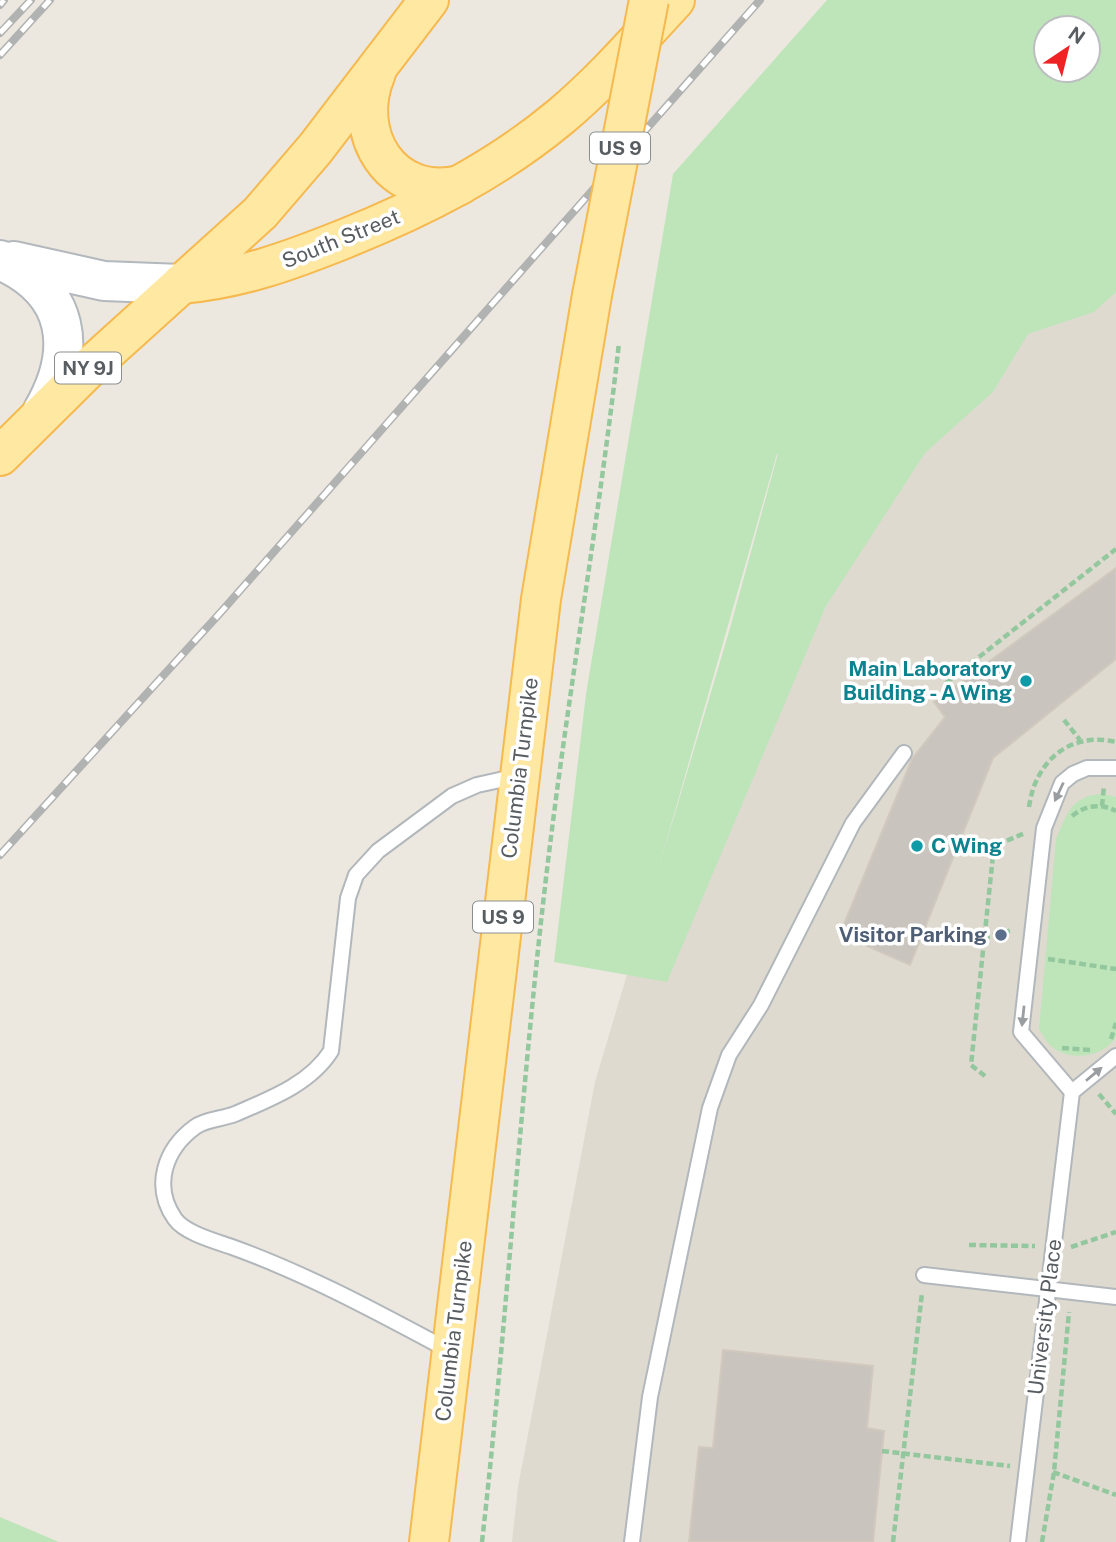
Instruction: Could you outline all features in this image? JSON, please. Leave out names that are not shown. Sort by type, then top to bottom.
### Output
[{"type":"main road","points":[[0,259],[104,281],[181,284],[279,192],[429,0]]},
{"type":"main road","name":"Columbia Turnpike","points":[[429,1542],[519,775],[550,537],[592,295],[649,0]]},
{"type":"main road","name":"South Street","points":[[181,284],[216,281],[282,264],[389,220],[463,184],[531,140],[561,116],[622,58],[675,0]]},
{"type":"main road","points":[[380,65],[367,102],[366,122],[385,160],[402,177],[422,186],[442,189],[463,184]]},
{"type":"main road","points":[[0,259],[41,288],[61,323],[65,341],[64,362],[57,387],[42,412]]},
{"type":"main road","name":"NY 9J","points":[[0,456],[42,412],[181,284]]},
{"type":"lane","points":[[632,1542],[650,1397],[710,1108],[729,1055],[761,1005],[853,823],[904,753]]},
{"type":"lane","points":[[1116,768],[1087,768],[1062,783],[1044,828],[1021,1032],[1072,1092],[1116,1056]]},
{"type":"lane","points":[[452,1352],[327,1285],[208,1239],[176,1221],[163,1193],[164,1166],[176,1144],[197,1125],[234,1114],[297,1085],[320,1068],[331,1051],[348,898],[356,875],[378,851],[452,796],[477,785],[519,775]]},
{"type":"lane","name":"University Place","points":[[1018,1542],[1072,1092]]},
{"type":"lane","points":[[924,1275],[1116,1297]]},
{"type":"path","points":[[482,1542],[497,1402],[517,1144],[545,879],[620,340]]},
{"type":"path","points":[[946,682],[1116,549]]},
{"type":"path","points":[[1063,720],[1080,740]]},
{"type":"path","points":[[1029,809],[1032,785],[1046,763],[1080,740],[1103,739],[1116,742]]},
{"type":"path","points":[[1068,827],[1072,816],[1083,807],[1106,806],[1116,811]]},
{"type":"path","points":[[985,1076],[971,1065],[994,846],[1026,832],[1027,821]]},
{"type":"path","points":[[963,931],[984,938],[1033,925]]},
{"type":"path","points":[[1050,973],[1053,946]]},
{"type":"path","points":[[1030,956],[1116,968]]},
{"type":"path","points":[[1056,1044],[1063,1049],[1092,1050],[1110,1041],[1116,1023]]},
{"type":"path","points":[[893,1542],[924,1275]]},
{"type":"path","points":[[1042,1542],[1054,1472],[1071,1293]]},
{"type":"path","points":[[882,1451],[1054,1472],[1116,1495]]},
{"type":"shaded area","points":[[1116,0],[1116,1542],[512,1542],[518,1487],[595,1082],[729,632],[798,381],[1035,84],[1102,84],[1102,14]]},
{"type":"green space","points":[[827,0],[1116,0],[1116,292],[1094,312],[1028,334],[993,392],[925,453],[826,606],[667,982],[554,962],[586,694],[673,174]],"holes":[[[778,454],[729,632],[657,874]]]},
{"type":"green space","points":[[1103,794],[1116,797],[1116,1037],[1111,1044],[1095,1053],[1068,1055],[1052,1047],[1039,1029],[1056,839],[1077,802]]},
{"type":"green space","points":[[0,1517],[59,1542],[0,1542]]},
{"type":"building","points":[[1116,568],[1116,659],[993,758],[910,965],[840,934],[912,759],[945,717],[934,702]]},
{"type":"building","points":[[723,1350],[873,1366],[867,1428],[884,1431],[873,1542],[689,1542],[699,1447],[713,1448]]},
{"type":"railway","points":[[0,5],[4,0]]},
{"type":"railway","points":[[0,33],[31,0]]},
{"type":"railway","points":[[0,55],[50,0]]},
{"type":"railway","points":[[0,855],[221,612],[760,0]]},
{"type":"place","name":"Main Laboratory Building - A Wing","points":[[1026,681]]},
{"type":"place","name":"C Wing","points":[[917,846]]},
{"type":"place","name":"Visitor Parking","points":[[1001,935]]}]
